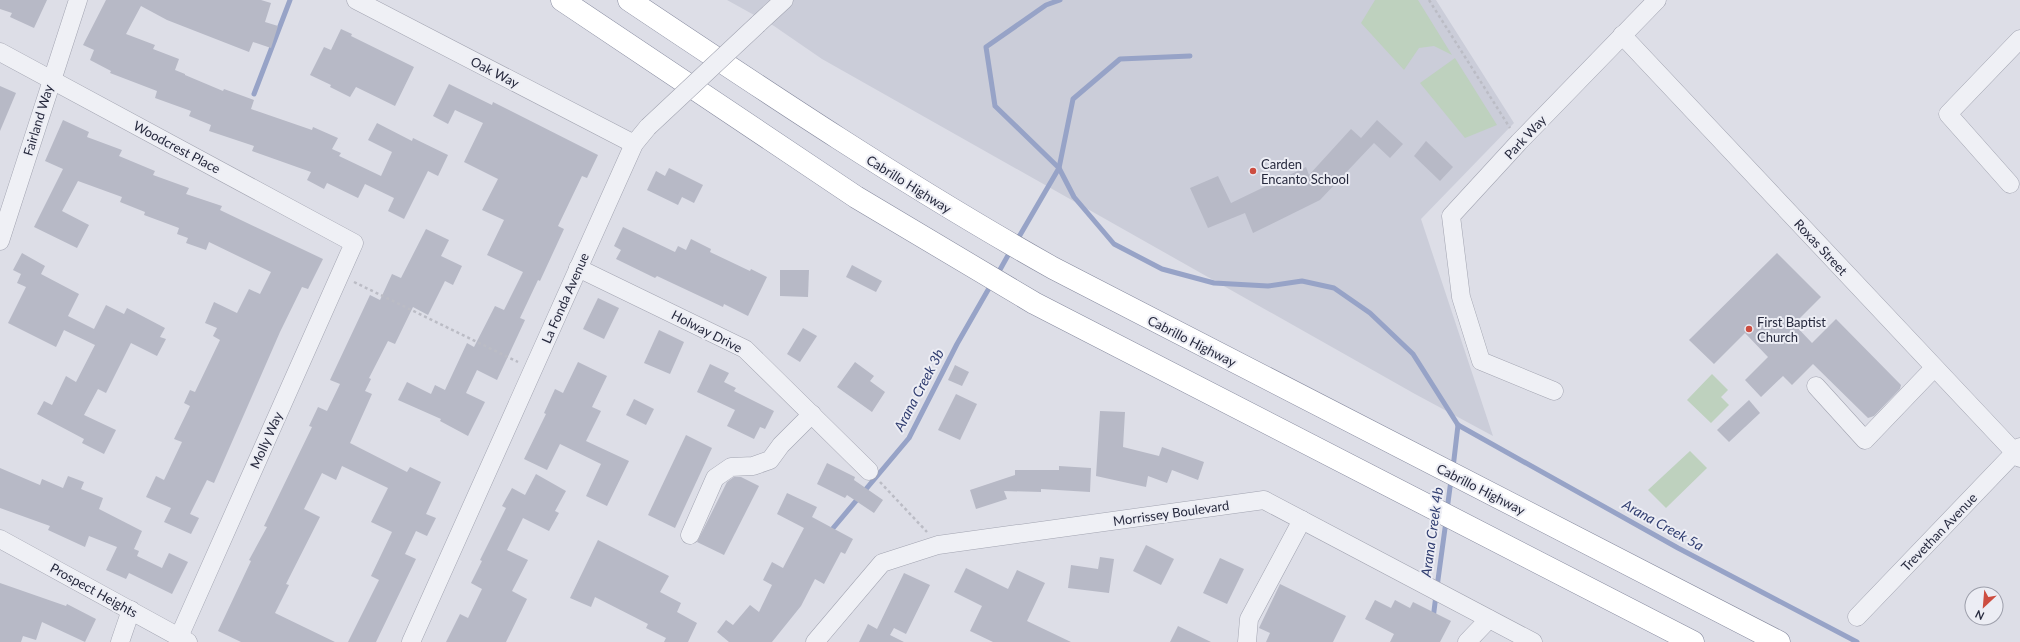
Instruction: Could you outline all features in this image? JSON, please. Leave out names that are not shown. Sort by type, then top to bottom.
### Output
[{"type":"highway","points":[[562,0],[856,197],[1034,303],[1693,642]]},
{"type":"highway","name":"Cabrillo Highway","points":[[629,0],[874,163],[992,234],[1052,268],[1779,642]]},
{"type":"street","name":"Fairland Way","points":[[0,241],[51,79],[78,0]]},
{"type":"street","name":"Oak Way","points":[[356,0],[634,144]]},
{"type":"street","name":"Park Way","points":[[1554,391],[1481,361],[1461,297],[1451,216],[1519,142],[1657,0]]},
{"type":"street","name":"La Fonda Avenue","points":[[411,642],[634,144],[648,127],[758,24],[780,1]]},
{"type":"street","name":"Roxas Street","points":[[1622,35],[1934,368],[2018,452]]},
{"type":"street","points":[[2010,184],[1948,114],[2020,39]]},
{"type":"street","name":"Woodcrest Place","points":[[0,52],[354,243]]},
{"type":"street","name":"Molly Way","points":[[184,640],[354,243]]},
{"type":"street","name":"Holway Drive","points":[[578,268],[745,349],[869,471]]},
{"type":"street","points":[[1816,386],[1865,440],[1934,368]]},
{"type":"street","points":[[690,535],[715,478],[731,467],[753,466],[770,460],[781,445],[812,414]]},
{"type":"street","name":"Trevethan Avenue","points":[[1857,617],[2018,452]]},
{"type":"street","name":"Morrissey Boulevard","points":[[815,642],[882,563],[938,545],[1264,500],[1533,642]]},
{"type":"street","points":[[1247,642],[1249,619],[1302,520]]},
{"type":"street","name":"Prospect Heights","points":[[0,539],[184,640]]},
{"type":"street","points":[[120,642],[131,610]]},
{"type":"street","points":[[1467,642],[1489,619]]},
{"type":"path","points":[[1429,0],[1519,142]]},
{"type":"path","points":[[339,275],[533,369]]},
{"type":"path","points":[[869,471],[938,545]]},
{"type":"shaded area","points":[[727,0],[1436,0],[1514,123],[1421,219],[1493,436],[1415,394],[822,59],[774,26]]},
{"type":"green space","points":[[1375,0],[1418,0],[1452,55],[1434,46],[1419,48],[1404,70],[1361,23]]},
{"type":"green space","points":[[1455,58],[1497,125],[1465,138],[1420,83]]},
{"type":"green space","points":[[1712,374],[1728,390],[1721,397],[1729,405],[1711,423],[1687,400]]},
{"type":"green space","points":[[1690,451],[1707,468],[1666,508],[1648,490]]},
{"type":"building","points":[[0,0],[47,0],[34,28],[10,17],[12,13],[0,9]]},
{"type":"building","points":[[106,0],[261,0],[271,3],[265,22],[278,26],[271,48],[253,42],[249,52],[167,20],[141,6],[126,34],[155,45],[153,49],[179,59],[175,70],[223,91],[224,89],[254,100],[251,109],[312,130],[313,127],[338,138],[332,149],[341,153],[339,156],[381,176],[392,152],[368,140],[377,123],[412,141],[413,138],[448,155],[438,176],[428,171],[404,219],[388,211],[394,198],[365,184],[358,198],[327,183],[324,189],[307,180],[311,172],[252,151],[254,146],[209,131],[211,125],[189,116],[191,111],[155,98],[157,91],[110,73],[111,71],[90,60],[94,50],[83,45]]},
{"type":"building","points":[[341,29],[352,34],[351,36],[414,67],[395,106],[356,87],[350,97],[330,87],[331,85],[310,75],[324,47],[331,50]]},
{"type":"building","points":[[449,84],[492,105],[493,102],[598,155],[587,178],[582,176],[558,226],[564,229],[540,281],[538,280],[520,318],[525,320],[497,380],[477,370],[466,393],[485,402],[468,436],[440,421],[441,419],[398,400],[407,382],[431,394],[435,385],[445,390],[467,343],[474,347],[495,306],[504,310],[523,272],[487,255],[504,220],[482,210],[498,179],[464,162],[483,123],[455,110],[448,124],[433,116]]},
{"type":"building","points":[[0,86],[16,93],[0,131]]},
{"type":"building","points":[[63,120],[89,132],[87,137],[122,150],[119,156],[155,171],[153,175],[189,188],[186,194],[222,206],[220,210],[323,259],[308,289],[302,287],[280,332],[214,483],[207,480],[190,514],[199,518],[191,534],[164,522],[171,508],[146,497],[156,476],[164,480],[182,442],[174,439],[190,406],[184,403],[190,390],[195,392],[220,340],[213,336],[217,328],[205,323],[214,302],[237,313],[249,289],[260,294],[271,272],[209,242],[206,250],[186,243],[188,238],[177,234],[179,228],[144,215],[145,212],[120,202],[122,197],[78,181],[62,211],[89,225],[77,248],[34,227],[63,169],[45,161]]},
{"type":"building","points":[[1377,120],[1403,144],[1390,158],[1374,143],[1320,200],[1253,233],[1245,213],[1208,228],[1190,188],[1218,176],[1231,203],[1306,167],[1309,175],[1351,129],[1361,138]]},
{"type":"building","points":[[1426,141],[1453,167],[1440,181],[1414,156]]},
{"type":"building","points":[[669,168],[703,185],[694,203],[682,197],[678,205],[647,190],[656,171],[665,176]]},
{"type":"building","points":[[623,227],[675,252],[678,246],[686,250],[691,239],[711,249],[710,252],[750,271],[751,269],[767,277],[748,316],[724,304],[723,307],[657,276],[655,278],[616,259],[621,250],[614,246]]},
{"type":"building","points":[[426,229],[449,240],[441,256],[462,266],[453,285],[445,281],[428,315],[413,307],[395,344],[388,341],[369,378],[371,379],[365,391],[372,394],[350,443],[407,472],[410,467],[441,482],[426,514],[436,518],[427,536],[416,531],[405,554],[416,559],[376,642],[348,642],[379,580],[371,576],[392,532],[371,522],[388,488],[342,466],[336,480],[322,473],[304,509],[320,517],[286,584],[289,585],[275,613],[335,642],[241,642],[218,631],[251,561],[249,560],[267,527],[264,526],[312,427],[309,426],[318,407],[327,411],[340,384],[330,380],[370,295],[380,300],[392,274],[401,278]]},
{"type":"building","points":[[22,253],[45,266],[41,274],[79,294],[68,316],[94,329],[106,305],[124,314],[127,308],[165,328],[160,337],[166,339],[157,356],[131,343],[106,393],[98,389],[84,415],[116,430],[104,454],[82,443],[84,439],[37,414],[44,401],[52,405],[66,376],[76,382],[95,345],[64,330],[56,347],[8,323],[26,287],[17,283],[21,274],[13,270]]},
{"type":"building","name":"First Baptist Church","points":[[1777,253],[1821,297],[1794,324],[1812,343],[1836,319],[1901,385],[1900,389],[1874,416],[1868,418],[1813,364],[1792,385],[1783,376],[1761,397],[1745,380],[1768,357],[1745,333],[1714,364],[1689,340]]},
{"type":"building","points":[[852,265],[882,281],[876,292],[846,277]]},
{"type":"building","points":[[780,270],[809,270],[808,297],[780,296]]},
{"type":"building","points":[[598,298],[619,308],[604,339],[583,329]]},
{"type":"building","points":[[803,328],[817,336],[800,362],[787,354]]},
{"type":"building","points":[[659,330],[684,342],[670,374],[644,363]]},
{"type":"building","points":[[578,362],[607,376],[592,407],[601,411],[586,441],[629,461],[607,506],[586,496],[601,464],[560,444],[547,470],[524,459],[546,414],[544,413],[555,389],[563,393]]},
{"type":"building","points":[[855,362],[874,376],[870,381],[885,392],[872,412],[837,387]]},
{"type":"building","points":[[710,364],[729,373],[724,382],[736,388],[734,391],[774,411],[765,429],[760,427],[754,439],[727,426],[735,410],[697,392]]},
{"type":"building","points":[[955,365],[969,372],[962,386],[948,380]]},
{"type":"building","points":[[956,394],[977,404],[960,440],[938,430]]},
{"type":"building","points":[[634,399],[654,409],[646,425],[626,415]]},
{"type":"building","points":[[1749,400],[1760,413],[1729,442],[1717,430]]},
{"type":"building","points":[[1100,411],[1125,412],[1123,447],[1159,456],[1162,447],[1204,462],[1198,480],[1172,470],[1167,483],[1148,476],[1146,487],[1096,476]]},
{"type":"building","points":[[686,435],[712,448],[675,528],[648,515]]},
{"type":"building","points":[[827,463],[855,477],[854,480],[883,500],[874,513],[847,495],[845,498],[817,484]]},
{"type":"building","points":[[1059,466],[1091,468],[1090,492],[1041,489],[1041,492],[1004,491],[1007,499],[976,509],[970,490],[1015,475],[1015,470],[1059,470]]},
{"type":"building","points":[[0,468],[40,485],[42,479],[63,488],[68,476],[84,482],[81,489],[103,498],[99,509],[142,531],[134,549],[139,551],[137,556],[162,568],[169,553],[188,562],[172,594],[129,573],[126,579],[106,570],[117,547],[89,536],[85,547],[48,530],[50,526],[0,508]]},
{"type":"building","points":[[536,474],[566,491],[555,511],[559,513],[549,531],[523,518],[507,550],[528,560],[512,591],[527,599],[506,642],[446,642],[460,614],[468,618],[482,589],[471,583],[482,561],[480,560],[506,508],[502,506],[512,488],[525,495]]},
{"type":"building","points":[[734,477],[741,477],[759,486],[724,555],[697,542],[727,482]]},
{"type":"building","points":[[787,493],[817,507],[812,517],[853,539],[845,554],[841,552],[824,584],[815,579],[801,606],[772,642],[729,642],[717,632],[726,620],[733,625],[750,605],[759,612],[772,585],[763,580],[772,562],[783,568],[804,528],[777,514]]},
{"type":"building","points":[[598,540],[669,576],[660,592],[681,603],[677,612],[697,623],[688,642],[664,642],[666,638],[646,628],[648,624],[595,597],[591,607],[570,598]]},
{"type":"building","points":[[1146,545],[1174,559],[1161,585],[1133,571]]},
{"type":"building","points":[[1100,557],[1114,559],[1109,593],[1068,588],[1071,565],[1098,569]]},
{"type":"building","points":[[1220,558],[1244,569],[1227,604],[1203,593]]},
{"type":"building","points":[[966,568],[1008,589],[1017,570],[1045,583],[1027,621],[1071,642],[993,642],[970,631],[982,606],[954,592]]},
{"type":"building","points":[[904,573],[930,585],[906,634],[894,628],[890,635],[904,642],[859,642],[868,624],[877,629]]},
{"type":"building","points":[[0,583],[66,606],[67,604],[96,619],[85,642],[42,622],[36,640],[23,636],[21,642],[0,642]]},
{"type":"building","points":[[1280,584],[1346,616],[1333,642],[1266,642],[1270,633],[1259,628]]},
{"type":"building","points":[[1375,600],[1391,608],[1395,600],[1410,608],[1413,602],[1451,621],[1440,642],[1390,642],[1394,634],[1365,619]]},
{"type":"building","points":[[1178,626],[1211,642],[1170,642]]},
{"type":"waterway","points":[[254,94],[290,0]]},
{"type":"waterway","points":[[1060,0],[1046,5],[986,47],[995,106],[1059,168],[1074,197],[1114,244],[1162,269],[1214,283],[1268,286],[1302,281],[1334,288],[1370,313],[1413,354],[1458,425]]},
{"type":"waterway","points":[[1016,242],[1059,168],[1073,99],[1120,59],[1190,56]]},
{"type":"waterway","name":"Arana Creek 3b","points":[[997,275],[1011,250]]},
{"type":"waterway","name":"Arana Creek 3b","points":[[829,533],[909,438],[957,344],[992,283]]},
{"type":"waterway","name":"Arana Creek 5a","points":[[1458,425],[1678,548],[1857,642]]},
{"type":"waterway","name":"Arana Creek 4b","points":[[1453,468],[1458,425]]},
{"type":"waterway","name":"Arana Creek 4b","points":[[1447,510],[1451,480]]},
{"type":"waterway","name":"Arana Creek 4b","points":[[1437,587],[1446,521]]},
{"type":"waterway","name":"Arana Creek 4b","points":[[1433,619],[1436,595]]},
{"type":"place","name":"Carden Encanto School","points":[[1253,171]]},
{"type":"place","name":"First Baptist Church","points":[[1749,329]]}]
